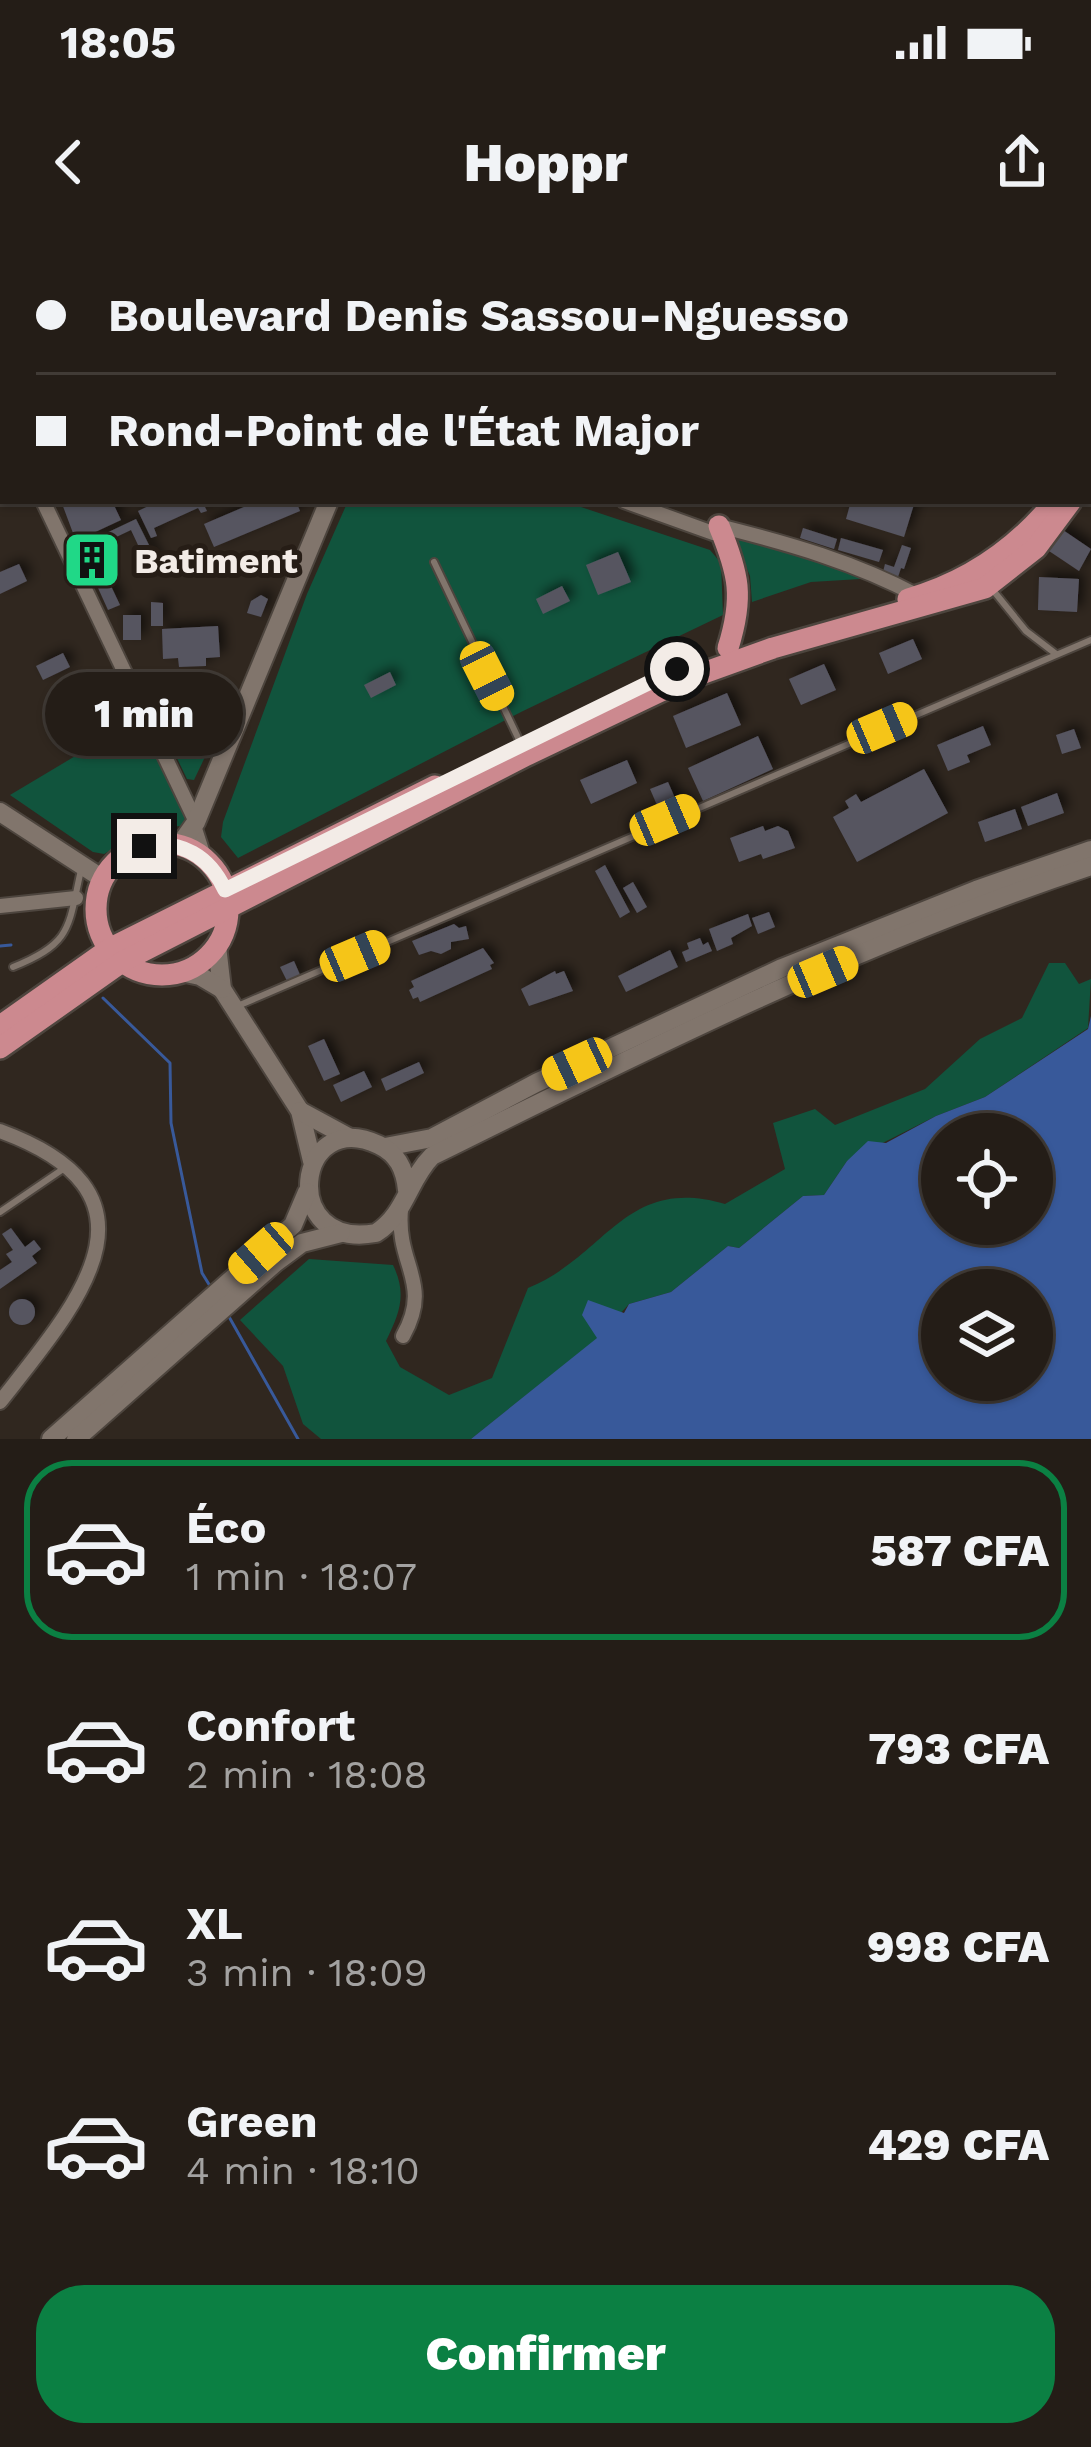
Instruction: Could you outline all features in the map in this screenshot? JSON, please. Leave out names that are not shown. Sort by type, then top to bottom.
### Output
[{"type":"main road","points":[[217,946],[201,962],[181,972],[140,972],[115,956],[96,915],[103,879],[127,853],[190,832],[328,504]]},
{"type":"main road","points":[[0,1026],[115,956],[521,744],[728,648],[990,578],[1053,504]]},
{"type":"main road","points":[[226,899],[684,680],[990,578],[1036,548],[1069,504]]},
{"type":"main road","points":[[719,526],[740,593],[728,648]]},
{"type":"main road","points":[[0,812],[103,879]]},
{"type":"main road","points":[[190,832],[216,872],[226,899],[217,946],[222,988]]},
{"type":"main road","points":[[300,1111],[348,1137],[385,1147],[432,1138],[536,1083],[782,968],[976,890],[1091,850]]},
{"type":"main road","points":[[51,1439],[268,1258],[302,1243],[376,1233],[401,1210],[407,1190],[432,1156],[695,1026],[909,935],[1091,866]]},
{"type":"main road","points":[[0,1048],[115,956]]},
{"type":"main road","points":[[76,1439],[268,1258],[293,1225],[307,1192],[312,1161],[300,1111],[222,988],[181,972]]},
{"type":"main road","points":[[312,1161],[327,1146],[348,1137]]},
{"type":"main road","points":[[385,1147],[398,1160],[407,1190]]},
{"type":"main road","points":[[307,1192],[325,1222],[350,1235]]},
{"type":"street","points":[[45,504],[190,832]]},
{"type":"street","points":[[632,504],[713,533],[719,526],[832,556],[918,596]]},
{"type":"street","points":[[0,906],[76,898]]},
{"type":"street","points":[[0,1131],[69,1165],[91,1198],[99,1249],[80,1294],[0,1402]]},
{"type":"street","points":[[401,1210],[399,1237],[417,1292],[412,1320],[403,1336]]},
{"type":"street","points":[[350,1235],[403,1255]]},
{"type":"lane","points":[[434,562],[521,744]]},
{"type":"lane","points":[[990,578],[1026,631],[1056,654]]},
{"type":"lane","points":[[236,1007],[1091,640]]},
{"type":"lane","points":[[13,967],[59,940],[70,926],[82,867]]},
{"type":"lane","points":[[0,1212],[69,1165]]},
{"type":"green space","points":[[347,504],[572,504],[710,550],[721,563],[723,615],[521,712],[238,858],[221,837],[223,822],[307,594]]},
{"type":"green space","points":[[734,538],[877,578],[811,582],[752,602],[750,576]]},
{"type":"green space","points":[[149,700],[232,700],[194,780],[187,779]]},
{"type":"green space","points":[[139,718],[187,815],[181,826],[149,828],[104,854],[93,852],[10,795]]},
{"type":"green space","points":[[1049,963],[1065,963],[1079,984],[1091,979],[1088,1028],[985,1097],[944,1113],[921,1113],[921,1124],[847,1161],[824,1195],[803,1196],[739,1248],[728,1246],[671,1292],[629,1304],[598,1338],[471,1439],[321,1439],[303,1424],[283,1366],[240,1320],[309,1259],[393,1265],[400,1303],[386,1341],[400,1367],[449,1395],[492,1378],[528,1288],[555,1274],[640,1209],[663,1200],[691,1198],[725,1204],[785,1169],[773,1123],[815,1109],[835,1125],[925,1089],[980,1039],[1022,1018]]},
{"type":"water","points":[[1091,1016],[1091,1439],[471,1439],[597,1338],[582,1315],[588,1300],[624,1313],[629,1304],[671,1292],[728,1246],[739,1248],[803,1196],[824,1195],[847,1161],[868,1141],[886,1143],[921,1124],[921,1245],[1053,1245],[1053,1113],[944,1113],[985,1097],[1088,1029]]},
{"type":"building","points":[[62,504],[113,504],[121,520],[76,541]]},
{"type":"building","points":[[153,504],[204,504],[207,511],[201,513],[198,508],[154,528],[157,536],[151,538],[138,511]]},
{"type":"building","points":[[251,504],[297,504],[300,511],[214,547],[204,524]]},
{"type":"building","points":[[850,504],[914,504],[904,537],[846,519]]},
{"type":"building","name":"Batiment","points":[[136,519],[163,573],[153,577],[131,530],[93,548],[120,605],[108,610],[79,546]]},
{"type":"building","points":[[803,528],[837,539],[834,549],[800,538]]},
{"type":"building","points":[[1060,528],[1091,549],[1079,571],[1046,549]]},
{"type":"building","points":[[841,538],[883,550],[879,562],[838,550]]},
{"type":"building","points":[[902,545],[911,548],[904,569],[898,577],[883,572],[885,564],[894,567]]},
{"type":"building","points":[[618,552],[631,582],[598,595],[586,565]]},
{"type":"building","points":[[19,564],[27,581],[0,594],[0,572]]},
{"type":"building","points":[[1039,577],[1079,579],[1077,612],[1038,610]]},
{"type":"building","points":[[562,586],[570,601],[543,614],[536,599]]},
{"type":"building","points":[[261,595],[268,599],[261,617],[247,613],[251,601]]},
{"type":"building","points":[[151,602],[163,603],[163,626],[151,626]]},
{"type":"building","points":[[123,615],[141,615],[141,640],[123,640]]},
{"type":"building","points":[[218,626],[220,657],[206,658],[206,666],[179,667],[178,658],[163,659],[162,629]]},
{"type":"building","points":[[913,639],[922,659],[888,674],[879,653]]},
{"type":"building","points":[[63,653],[70,667],[43,680],[36,666]]},
{"type":"building","points":[[824,664],[836,690],[801,705],[789,679]]},
{"type":"building","points":[[390,672],[396,685],[371,698],[364,685]]},
{"type":"building","points":[[105,689],[119,717],[82,735],[68,706]]},
{"type":"building","points":[[727,693],[741,725],[686,748],[673,716]]},
{"type":"building","points":[[983,726],[991,745],[967,755],[970,762],[948,771],[937,745]]},
{"type":"building","points":[[1074,729],[1081,748],[1062,754],[1056,735]]},
{"type":"building","points":[[758,736],[773,769],[703,801],[688,768]]},
{"type":"building","points":[[627,760],[637,783],[591,804],[580,780]]},
{"type":"building","points":[[924,769],[948,813],[857,862],[833,817],[849,808],[845,801],[856,794],[861,802]]},
{"type":"building","points":[[668,782],[678,805],[660,812],[650,789]]},
{"type":"building","points":[[1057,793],[1064,813],[1028,826],[1021,807]]},
{"type":"building","points":[[1015,809],[1022,829],[985,842],[978,822]]},
{"type":"building","points":[[763,826],[765,831],[778,826],[788,831],[795,848],[739,862],[730,838]]},
{"type":"building","points":[[605,865],[630,912],[620,918],[595,871]]},
{"type":"building","points":[[633,882],[647,907],[637,913],[623,888]]},
{"type":"building","points":[[769,912],[775,927],[758,934],[752,918]]},
{"type":"building","points":[[748,914],[752,926],[731,938],[733,944],[717,951],[709,929]]},
{"type":"building","points":[[454,924],[466,926],[469,939],[451,942],[451,949],[441,954],[419,955],[412,941]]},
{"type":"building","points":[[700,938],[712,951],[686,962],[682,952],[689,949],[687,943]]},
{"type":"building","points":[[483,948],[494,963],[492,969],[420,1002],[418,997],[413,999],[411,981]]},
{"type":"building","points":[[670,950],[678,967],[626,992],[618,976]]},
{"type":"building","points":[[294,961],[301,977],[288,983],[280,967]]},
{"type":"building","points":[[564,971],[573,991],[529,1006],[521,989]]},
{"type":"building","points":[[324,1039],[340,1074],[324,1081],[308,1046]]},
{"type":"building","points":[[419,1062],[424,1073],[386,1091],[381,1079]]},
{"type":"building","points":[[364,1071],[372,1087],[341,1102],[333,1085]]},
{"type":"building","points":[[11,1228],[25,1247],[34,1240],[41,1249],[32,1256],[37,1263],[0,1289],[0,1270],[12,1262],[6,1254],[13,1250],[2,1234]]},
{"type":"building","points":[[22,1299],[35,1312],[22,1325],[9,1312]]},
{"type":"waterway","points":[[0,946],[11,945]]},
{"type":"waterway","points":[[103,998],[170,1063],[171,1123],[202,1273],[210,1286]]},
{"type":"waterway","points":[[228,1315],[298,1439]]},
{"type":"place","name":"Batiment","points":[[92,560]]},
{"type":"route","points":[[144,846],[179,846],[202,857],[225,890],[677,669]]}]
